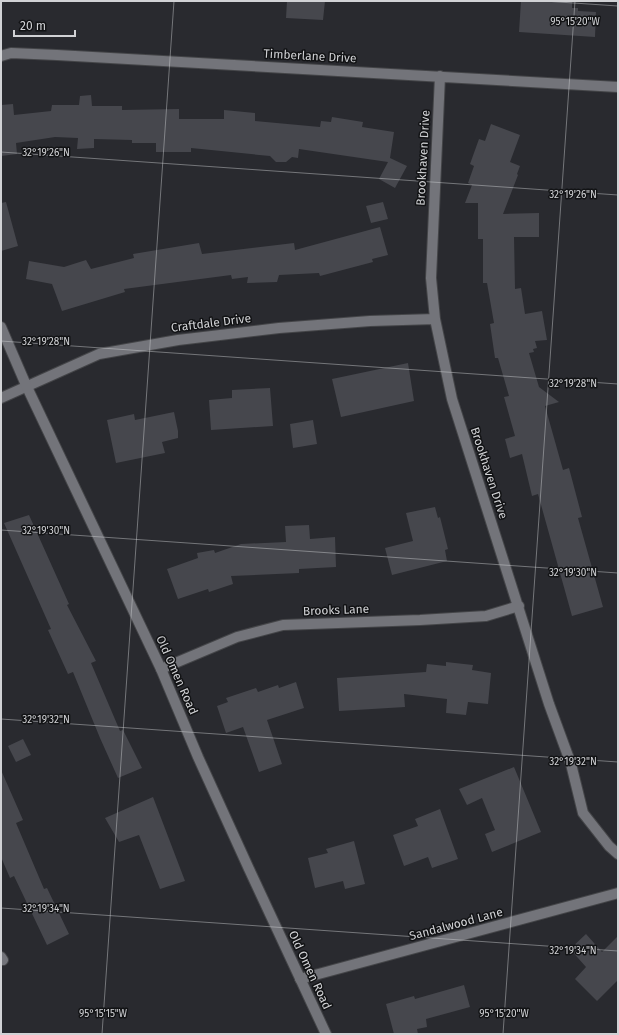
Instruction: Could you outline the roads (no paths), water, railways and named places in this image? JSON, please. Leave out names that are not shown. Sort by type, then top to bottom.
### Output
[{"type":"street","name":"Timberlane Drive","points":[[1,56],[11,53],[57,55],[618,87]]},
{"type":"street","name":"Brookhaven Drive","points":[[440,76],[431,278],[435,319],[452,399],[549,704],[571,764],[583,813],[609,846],[618,854]]},
{"type":"street","name":"Craftdale Drive","points":[[1,398],[26,385],[99,354],[178,340],[279,328],[370,321],[435,319]]},
{"type":"street","name":"Old Omen Road","points":[[1,327],[26,385],[161,669],[201,764],[326,1034]]},
{"type":"street","name":"Brooks Lane","points":[[161,669],[237,636],[283,625],[486,616],[519,606]]},
{"type":"street","name":"Sandalwood Lane","points":[[300,980],[618,893]]}]
